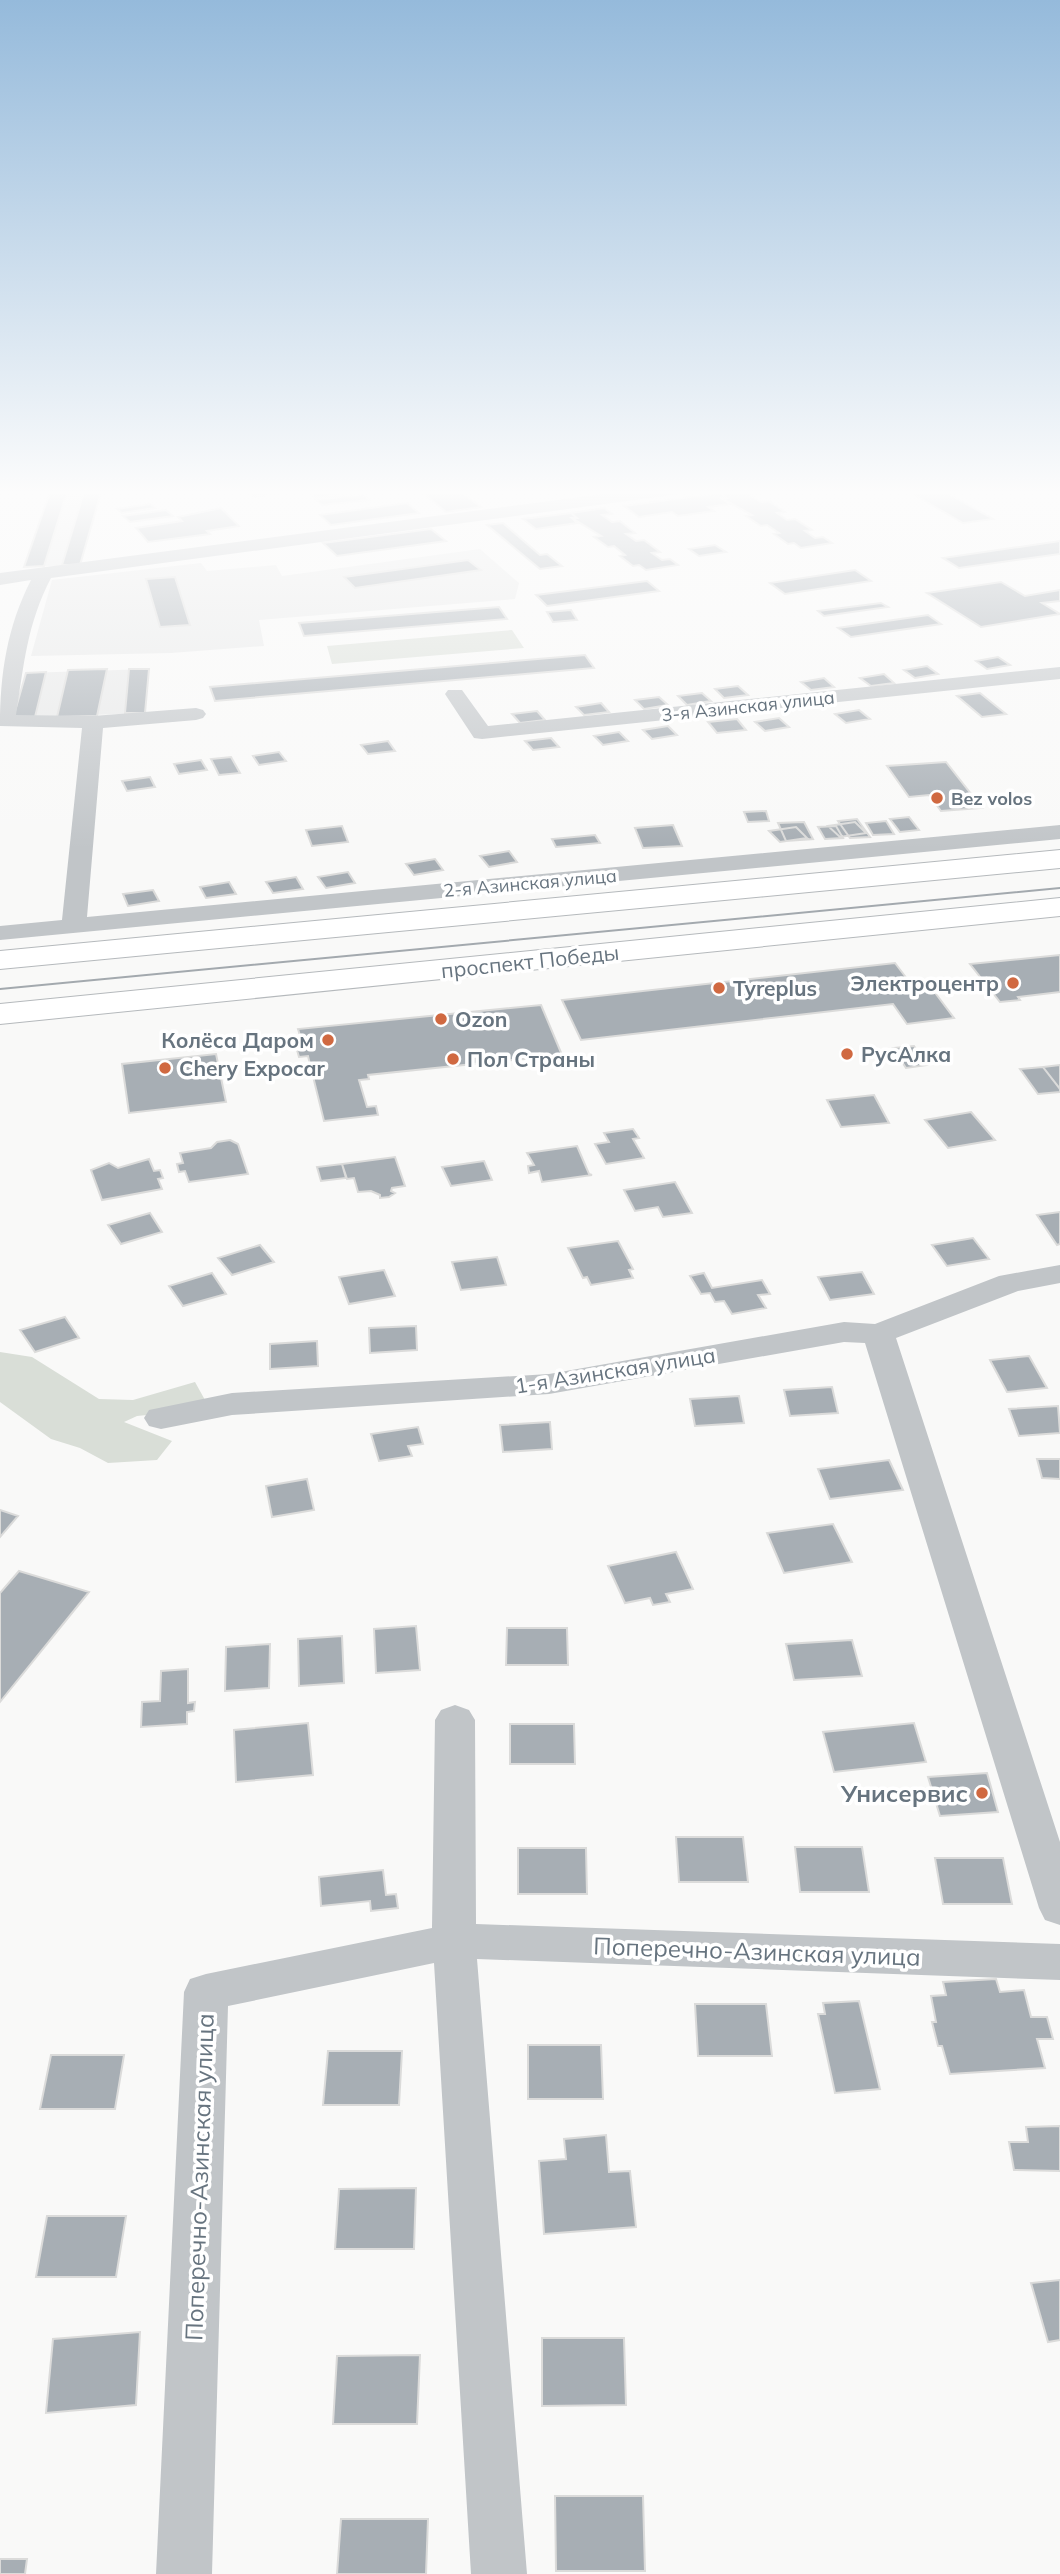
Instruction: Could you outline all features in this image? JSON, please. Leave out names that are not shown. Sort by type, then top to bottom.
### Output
[{"type":"main road","points":[[0,960],[1060,859]]},
{"type":"main road","name":"проспект Победы","points":[[0,1014],[1060,907]]},
{"type":"street","points":[[26,609],[19,632],[4,721],[101,722],[196,714]]},
{"type":"street","name":"3-я Азинская улица","points":[[455,694],[482,733],[1060,673]]},
{"type":"street","points":[[74,926],[101,722]]},
{"type":"street","name":"2-я Азинская улица","points":[[0,933],[1060,832]]},
{"type":"street","name":"1-я Азинская улица","points":[[161,1418],[232,1404],[549,1384],[844,1332],[878,1334],[1010,1283],[1060,1274]]},
{"type":"street","points":[[878,1334],[1060,1908]]},
{"type":"street","points":[[455,1720],[454,1941],[499,2574]]},
{"type":"street","name":"Поперечно-Азинская улица","points":[[184,2574],[206,1992],[454,1941],[1060,1962]]},
{"type":"shaded area","points":[[44,609],[392,609],[259,620],[264,646],[171,653],[31,656]]},
{"type":"shaded area","points":[[512,630],[524,648],[332,664],[327,646]]},
{"type":"shaded area","points":[[149,669],[145,713],[13,718],[26,673]]},
{"type":"shaded area","points":[[0,1352],[32,1357],[99,1399],[133,1400],[195,1382],[205,1400],[177,1412],[137,1416],[124,1422],[172,1441],[157,1460],[108,1463],[80,1448],[51,1439],[0,1402]]},
{"type":"building","points":[[155,609],[185,609],[190,625],[160,627]]},
{"type":"building","points":[[472,609],[500,609],[507,619],[304,636],[299,623]]},
{"type":"building","points":[[833,609],[873,609],[824,616],[818,611]]},
{"type":"building","points":[[953,609],[1052,609],[1060,614],[981,627]]},
{"type":"building","points":[[571,610],[577,620],[553,622],[547,612]]},
{"type":"building","points":[[928,615],[941,624],[851,637],[838,628]]},
{"type":"building","points":[[585,655],[594,668],[215,701],[210,687]]},
{"type":"building","points":[[998,657],[1010,665],[987,669],[976,661]]},
{"type":"building","points":[[927,666],[938,674],[915,678],[904,670]]},
{"type":"building","points":[[107,669],[97,716],[57,717],[68,670]]},
{"type":"building","points":[[129,669],[149,669],[145,713],[125,713]]},
{"type":"building","points":[[46,672],[35,717],[13,718],[26,673]]},
{"type":"building","points":[[884,674],[894,683],[871,686],[860,678]]},
{"type":"building","points":[[824,678],[834,687],[811,690],[801,682]]},
{"type":"building","points":[[738,686],[748,695],[724,698],[715,689]]},
{"type":"building","points":[[702,693],[711,701],[687,705],[678,696]]},
{"type":"building","points":[[980,693],[1006,714],[982,717],[957,696]]},
{"type":"building","points":[[659,697],[668,705],[644,709],[635,700]]},
{"type":"building","points":[[601,703],[609,712],[584,715],[576,707]]},
{"type":"building","points":[[859,710],[870,719],[846,723],[835,714]]},
{"type":"building","points":[[537,711],[545,720],[520,723],[512,714]]},
{"type":"building","points":[[779,718],[789,727],[765,731],[755,722]]},
{"type":"building","points":[[737,719],[746,730],[717,733],[708,722]]},
{"type":"building","points":[[668,726],[677,735],[652,739],[643,730]]},
{"type":"building","points":[[619,732],[628,741],[603,745],[594,736]]},
{"type":"building","points":[[551,738],[559,747],[533,750],[525,741]]},
{"type":"building","points":[[388,741],[395,751],[368,754],[361,745]]},
{"type":"building","points":[[279,752],[286,761],[259,765],[253,756]]},
{"type":"building","points":[[231,757],[240,773],[219,775],[211,759]]},
{"type":"building","points":[[201,760],[207,770],[179,774],[174,764]]},
{"type":"building","points":[[946,762],[982,808],[941,811],[929,795],[909,797],[887,766]]},
{"type":"building","points":[[150,777],[155,787],[127,791],[122,781]]},
{"type":"building","points":[[766,811],[769,821],[748,822],[744,812]]},
{"type":"building","points":[[909,817],[919,830],[900,832],[890,819]]},
{"type":"building","points":[[857,819],[870,837],[850,838],[838,821]]},
{"type":"building","points":[[886,821],[894,834],[873,835],[866,823]]},
{"type":"building","points":[[804,822],[813,839],[786,841],[778,823]]},
{"type":"building","points":[[855,822],[866,833],[840,837],[828,826]]},
{"type":"building","points":[[673,825],[682,846],[643,848],[635,828]]},
{"type":"building","points":[[342,826],[348,842],[312,846],[306,830]]},
{"type":"building","points":[[836,826],[843,838],[825,839],[818,827]]},
{"type":"building","points":[[796,827],[807,838],[780,842],[769,831]]},
{"type":"building","points":[[595,835],[600,843],[556,847],[552,839]]},
{"type":"building","points":[[509,851],[517,862],[489,867],[480,856]]},
{"type":"building","points":[[435,859],[443,870],[414,875],[406,864]]},
{"type":"building","points":[[348,872],[355,883],[326,888],[318,877]]},
{"type":"building","points":[[296,877],[303,889],[273,893],[266,882]]},
{"type":"building","points":[[229,882],[236,894],[206,898],[200,887]]},
{"type":"building","points":[[153,890],[159,901],[128,906],[123,894]]},
{"type":"building","points":[[1060,955],[1060,992],[1000,1002],[970,964]]},
{"type":"building","points":[[895,963],[911,984],[927,982],[954,1018],[907,1024],[893,1004],[581,1040],[562,1000]]},
{"type":"building","points":[[541,1005],[562,1055],[368,1075],[369,1079],[359,1080],[367,1107],[376,1106],[378,1115],[324,1121],[308,1056],[299,1057],[295,1043],[302,1042],[298,1029]]},
{"type":"building","points":[[914,1046],[927,1065],[906,1068],[893,1048]]},
{"type":"building","points":[[216,1054],[226,1102],[129,1113],[122,1064]]},
{"type":"building","points":[[1060,1065],[1060,1089],[1043,1067]]},
{"type":"building","points":[[1043,1067],[1060,1092],[1038,1094],[1020,1069]]},
{"type":"building","points":[[874,1095],[889,1123],[841,1127],[827,1100]]},
{"type":"building","points":[[971,1112],[995,1140],[948,1148],[925,1120]]},
{"type":"building","points":[[633,1129],[639,1138],[633,1139],[644,1158],[606,1164],[595,1144],[609,1142],[604,1133]]},
{"type":"building","points":[[230,1140],[238,1144],[248,1174],[189,1182],[185,1171],[179,1172],[177,1164],[183,1163],[180,1153],[211,1148],[217,1142]]},
{"type":"building","points":[[577,1146],[589,1174],[592,1175],[542,1182],[539,1171],[529,1173],[528,1166],[534,1165],[527,1153]]},
{"type":"building","points":[[395,1157],[405,1186],[392,1188],[391,1191],[395,1193],[389,1197],[380,1198],[380,1195],[371,1191],[358,1192],[354,1178],[347,1179],[342,1164]]},
{"type":"building","points":[[149,1159],[154,1171],[160,1170],[163,1178],[158,1179],[162,1189],[102,1200],[91,1170],[109,1163],[118,1168]]},
{"type":"building","points":[[484,1161],[492,1180],[451,1186],[442,1167]]},
{"type":"building","points":[[342,1164],[346,1178],[321,1181],[317,1167]]},
{"type":"building","points":[[675,1182],[692,1213],[663,1217],[658,1207],[635,1211],[624,1190]]},
{"type":"building","points":[[1060,1212],[1060,1244],[1057,1245],[1037,1215]]},
{"type":"building","points":[[150,1213],[162,1232],[121,1244],[108,1225]]},
{"type":"building","points":[[973,1238],[989,1259],[947,1266],[932,1245]]},
{"type":"building","points":[[618,1241],[633,1269],[629,1270],[633,1278],[591,1285],[587,1277],[583,1278],[568,1248]]},
{"type":"building","points":[[260,1245],[274,1262],[232,1275],[218,1258]]},
{"type":"building","points":[[497,1257],[506,1285],[461,1290],[452,1262]]},
{"type":"building","points":[[384,1270],[395,1296],[349,1304],[339,1277]]},
{"type":"building","points":[[862,1272],[874,1294],[830,1300],[818,1277]]},
{"type":"building","points":[[212,1273],[226,1294],[183,1306],[169,1286]]},
{"type":"building","points":[[704,1273],[712,1288],[762,1280],[770,1294],[758,1295],[766,1308],[732,1314],[724,1301],[715,1302],[710,1293],[701,1294],[690,1276]]},
{"type":"building","points":[[65,1317],[79,1338],[35,1352],[20,1330]]},
{"type":"building","points":[[416,1326],[417,1350],[370,1353],[369,1328]]},
{"type":"building","points":[[317,1341],[318,1366],[270,1369],[270,1344]]},
{"type":"building","points":[[1029,1356],[1047,1388],[1007,1392],[990,1360]]},
{"type":"building","points":[[832,1387],[838,1413],[790,1416],[784,1390]]},
{"type":"building","points":[[739,1396],[744,1423],[695,1426],[690,1399]]},
{"type":"building","points":[[1058,1406],[1060,1433],[1019,1436],[1009,1409]]},
{"type":"building","points":[[550,1422],[552,1449],[503,1452],[500,1425]]},
{"type":"building","points":[[418,1427],[423,1444],[408,1446],[412,1456],[379,1461],[371,1434]]},
{"type":"building","points":[[1037,1459],[1060,1459],[1060,1479],[1042,1478]]},
{"type":"building","points":[[889,1460],[903,1490],[830,1499],[818,1469]]},
{"type":"building","points":[[307,1479],[314,1510],[272,1517],[266,1486]]},
{"type":"building","points":[[0,1510],[18,1516],[0,1537]]},
{"type":"building","points":[[833,1524],[852,1562],[784,1573],[767,1533]]},
{"type":"building","points":[[676,1552],[693,1589],[666,1594],[670,1602],[653,1605],[650,1598],[625,1603],[608,1566]]},
{"type":"building","points":[[19,1571],[89,1592],[0,1702],[0,1593]]},
{"type":"building","points":[[416,1626],[420,1670],[376,1673],[374,1629]]},
{"type":"building","points":[[507,1628],[567,1628],[568,1665],[506,1665]]},
{"type":"building","points":[[342,1636],[344,1683],[299,1686],[298,1639]]},
{"type":"building","points":[[852,1640],[862,1676],[794,1680],[786,1644]]},
{"type":"building","points":[[270,1644],[269,1688],[225,1691],[226,1647]]},
{"type":"building","points":[[188,1669],[188,1703],[195,1702],[194,1711],[187,1712],[187,1724],[141,1727],[142,1702],[160,1701],[161,1671]]},
{"type":"building","points":[[308,1723],[313,1775],[236,1782],[234,1730]]},
{"type":"building","points":[[914,1723],[926,1762],[834,1772],[823,1732]]},
{"type":"building","points":[[510,1724],[574,1724],[575,1764],[510,1764]]},
{"type":"building","points":[[987,1773],[998,1812],[940,1816],[928,1777]]},
{"type":"building","points":[[676,1837],[743,1837],[748,1882],[679,1882]]},
{"type":"building","points":[[795,1847],[862,1847],[869,1892],[800,1892]]},
{"type":"building","points":[[518,1848],[586,1848],[587,1894],[518,1894]]},
{"type":"building","points":[[935,1858],[1003,1858],[1012,1904],[943,1904]]},
{"type":"building","points":[[383,1870],[386,1895],[396,1894],[398,1908],[371,1911],[370,1901],[321,1906],[319,1877]]},
{"type":"building","points":[[996,1979],[1000,1992],[1024,1990],[1031,2017],[1047,2017],[1053,2039],[1037,2039],[1045,2068],[950,2074],[942,2046],[938,2046],[932,2022],[936,2022],[931,1996],[946,1995],[943,1982]]},
{"type":"building","points":[[859,2001],[880,2089],[835,2093],[818,2014],[825,2014],[823,2003]]},
{"type":"building","points":[[695,2004],[766,2004],[772,2056],[698,2056]]},
{"type":"building","points":[[528,2045],[601,2045],[603,2099],[528,2099]]},
{"type":"building","points":[[328,2051],[402,2051],[399,2105],[323,2105]]},
{"type":"building","points":[[51,2055],[124,2055],[115,2109],[40,2109]]},
{"type":"building","points":[[1060,2126],[1060,2171],[1014,2170],[1009,2142],[1028,2142],[1026,2127]]},
{"type":"building","points":[[606,2135],[609,2172],[630,2171],[636,2227],[544,2234],[539,2161],[566,2159],[564,2139]]},
{"type":"building","points":[[416,2188],[414,2249],[335,2249],[339,2189]]},
{"type":"building","points":[[47,2216],[126,2216],[116,2277],[36,2277]]},
{"type":"building","points":[[1060,2280],[1060,2340],[1048,2342],[1031,2283]]},
{"type":"building","points":[[140,2332],[136,2405],[46,2413],[53,2339]]},
{"type":"building","points":[[542,2338],[624,2338],[626,2405],[542,2406]]},
{"type":"building","points":[[420,2355],[417,2424],[333,2424],[337,2356]]},
{"type":"building","points":[[555,2496],[643,2496],[645,2571],[556,2571]]},
{"type":"building","points":[[341,2519],[428,2519],[426,2574],[337,2574]]},
{"type":"building","points":[[0,2559],[27,2559],[25,2574],[0,2574]]},
{"type":"tram line","points":[[0,989],[1060,888]]},
{"type":"place","name":"Bez volos","points":[[937,798]]},
{"type":"place","name":"Электроцентр","points":[[1013,983]]},
{"type":"place","name":"Tyreplus","points":[[719,988]]},
{"type":"place","name":"Ozon","points":[[441,1019]]},
{"type":"place","name":"Колёса Даром","points":[[328,1040]]},
{"type":"place","name":"РусАлка","points":[[847,1054]]},
{"type":"place","name":"Пол Страны","points":[[453,1059]]},
{"type":"place","name":"Chery Expocar","points":[[165,1068]]},
{"type":"place","name":"Унисервис","points":[[982,1793]]}]
